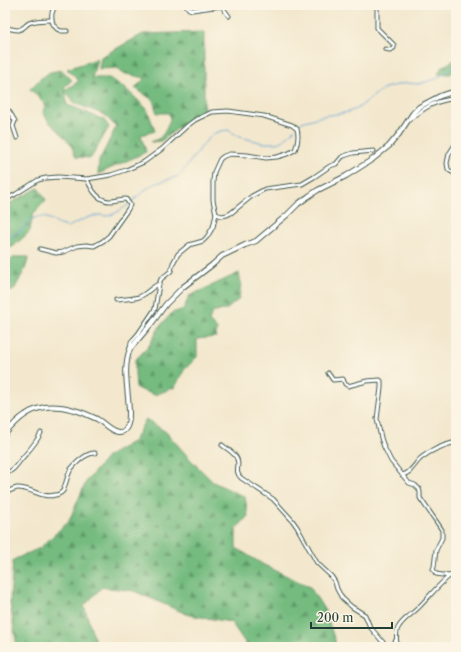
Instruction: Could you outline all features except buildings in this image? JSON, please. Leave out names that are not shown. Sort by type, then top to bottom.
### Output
[{"type":"main road","points":[[5,434],[26,414],[36,409],[51,406],[60,406],[77,410],[99,420],[115,431],[121,432],[124,430],[127,426],[129,418],[126,367],[130,349],[166,304],[222,256],[256,241],[309,196],[346,176],[389,146],[416,109],[440,96],[456,92]]},
{"type":"street","points":[[59,5],[53,8],[52,20],[56,29],[67,31]]},
{"type":"street","points":[[124,5],[130,5]]},
{"type":"street","points":[[136,5],[140,7],[148,7]]},
{"type":"street","points":[[186,5],[192,10],[221,6],[229,16]]},
{"type":"street","points":[[377,5],[377,28],[394,45],[394,48],[390,50],[385,49]]},
{"type":"street","points":[[5,28],[19,30],[36,21],[52,20]]},
{"type":"street","points":[[410,118],[433,104],[456,99]]},
{"type":"street","points":[[5,200],[34,182],[46,178],[58,177],[87,179],[111,175],[126,170],[144,162],[162,149],[187,126],[212,112],[228,111],[257,114],[292,125],[297,129],[298,143],[295,150],[287,154],[266,158],[230,154],[220,159],[214,172],[213,200],[216,214],[212,227],[207,237],[203,241],[189,246],[178,254],[171,271],[161,279],[155,309],[131,342],[130,349]]},
{"type":"street","points":[[5,112],[11,112],[15,121],[13,126],[17,138]]},
{"type":"street","points":[[456,143],[448,154],[447,163],[448,169],[456,174]]},
{"type":"street","points":[[216,214],[222,216],[227,215],[252,196],[265,190],[302,184],[330,166],[336,164],[344,156],[353,153],[374,151]]},
{"type":"street","points":[[40,249],[56,253],[63,252],[77,246],[94,246],[109,236],[128,209],[130,205],[126,199],[109,201],[100,199],[94,192],[87,179]]},
{"type":"street","points":[[116,300],[139,297],[159,284]]},
{"type":"street","points":[[328,373],[333,380],[343,379],[345,384],[348,386],[367,381],[381,380],[376,419],[381,438],[391,461],[409,483],[417,487],[420,492],[420,498],[442,530],[442,538],[436,550],[433,570],[436,574],[449,576]]},
{"type":"street","points":[[5,474],[12,471],[16,467],[36,443],[41,433]]},
{"type":"street","points":[[402,475],[406,475],[425,455],[456,442]]},
{"type":"street","points":[[222,445],[237,458],[237,474],[273,499],[292,520],[318,563],[335,582],[342,598],[352,607],[365,615],[370,627],[387,647]]},
{"type":"street","points":[[5,493],[18,488],[31,490],[43,495],[55,496],[63,491],[71,470],[89,453],[95,453]]},
{"type":"street","points":[[392,647],[395,644],[399,626],[449,576],[456,571]]},
{"type":"street","points":[[396,638],[397,647]]},
{"type":"green space","points":[[204,32],[204,109],[161,141],[151,142],[160,138],[164,133],[170,120],[169,113],[157,113],[153,100],[135,88],[145,78],[122,73],[118,68],[99,69],[101,57],[143,34]]},
{"type":"green space","points":[[97,59],[92,78],[109,78],[125,88],[147,109],[155,131],[141,135],[146,152],[98,174],[99,161],[116,127],[105,115],[74,103],[65,91],[67,105],[104,120],[109,127],[91,158],[76,157],[71,145],[50,123],[43,113],[45,104],[30,89],[50,72],[62,70],[72,80],[64,87],[65,90],[79,81],[67,69]]},
{"type":"green space","points":[[456,59],[456,70],[450,74],[438,74],[442,67]]},
{"type":"green space","points":[[38,188],[46,200],[33,214],[30,231],[14,246],[5,250],[5,234],[10,230],[5,225],[5,206]]},
{"type":"green space","points":[[15,257],[29,257],[25,269],[14,290],[5,294],[5,264]]},
{"type":"green space","points":[[239,273],[241,283],[239,299],[227,309],[212,313],[209,321],[217,329],[216,337],[197,339],[197,357],[184,370],[175,387],[155,395],[136,388],[135,360],[149,346],[160,326],[172,313],[184,309],[189,296]]},
{"type":"green space","points":[[146,419],[166,432],[213,482],[245,497],[248,516],[236,529],[236,548],[264,565],[310,587],[325,611],[337,647],[248,647],[231,622],[189,615],[134,591],[102,587],[84,606],[97,647],[17,647],[10,603],[13,560],[40,548],[69,521],[86,482],[108,456],[134,441]]},
{"type":"waterway","points":[[297,126],[302,122],[322,116],[345,113],[357,109],[380,91],[388,87],[406,83],[419,84],[438,78],[456,65]]},
{"type":"waterway","points":[[5,240],[22,230],[29,221],[37,217],[50,219],[59,225],[68,227],[89,217],[114,214],[154,184],[179,176],[213,134],[228,130],[240,137],[264,143],[276,143],[283,141],[295,129]]}]
